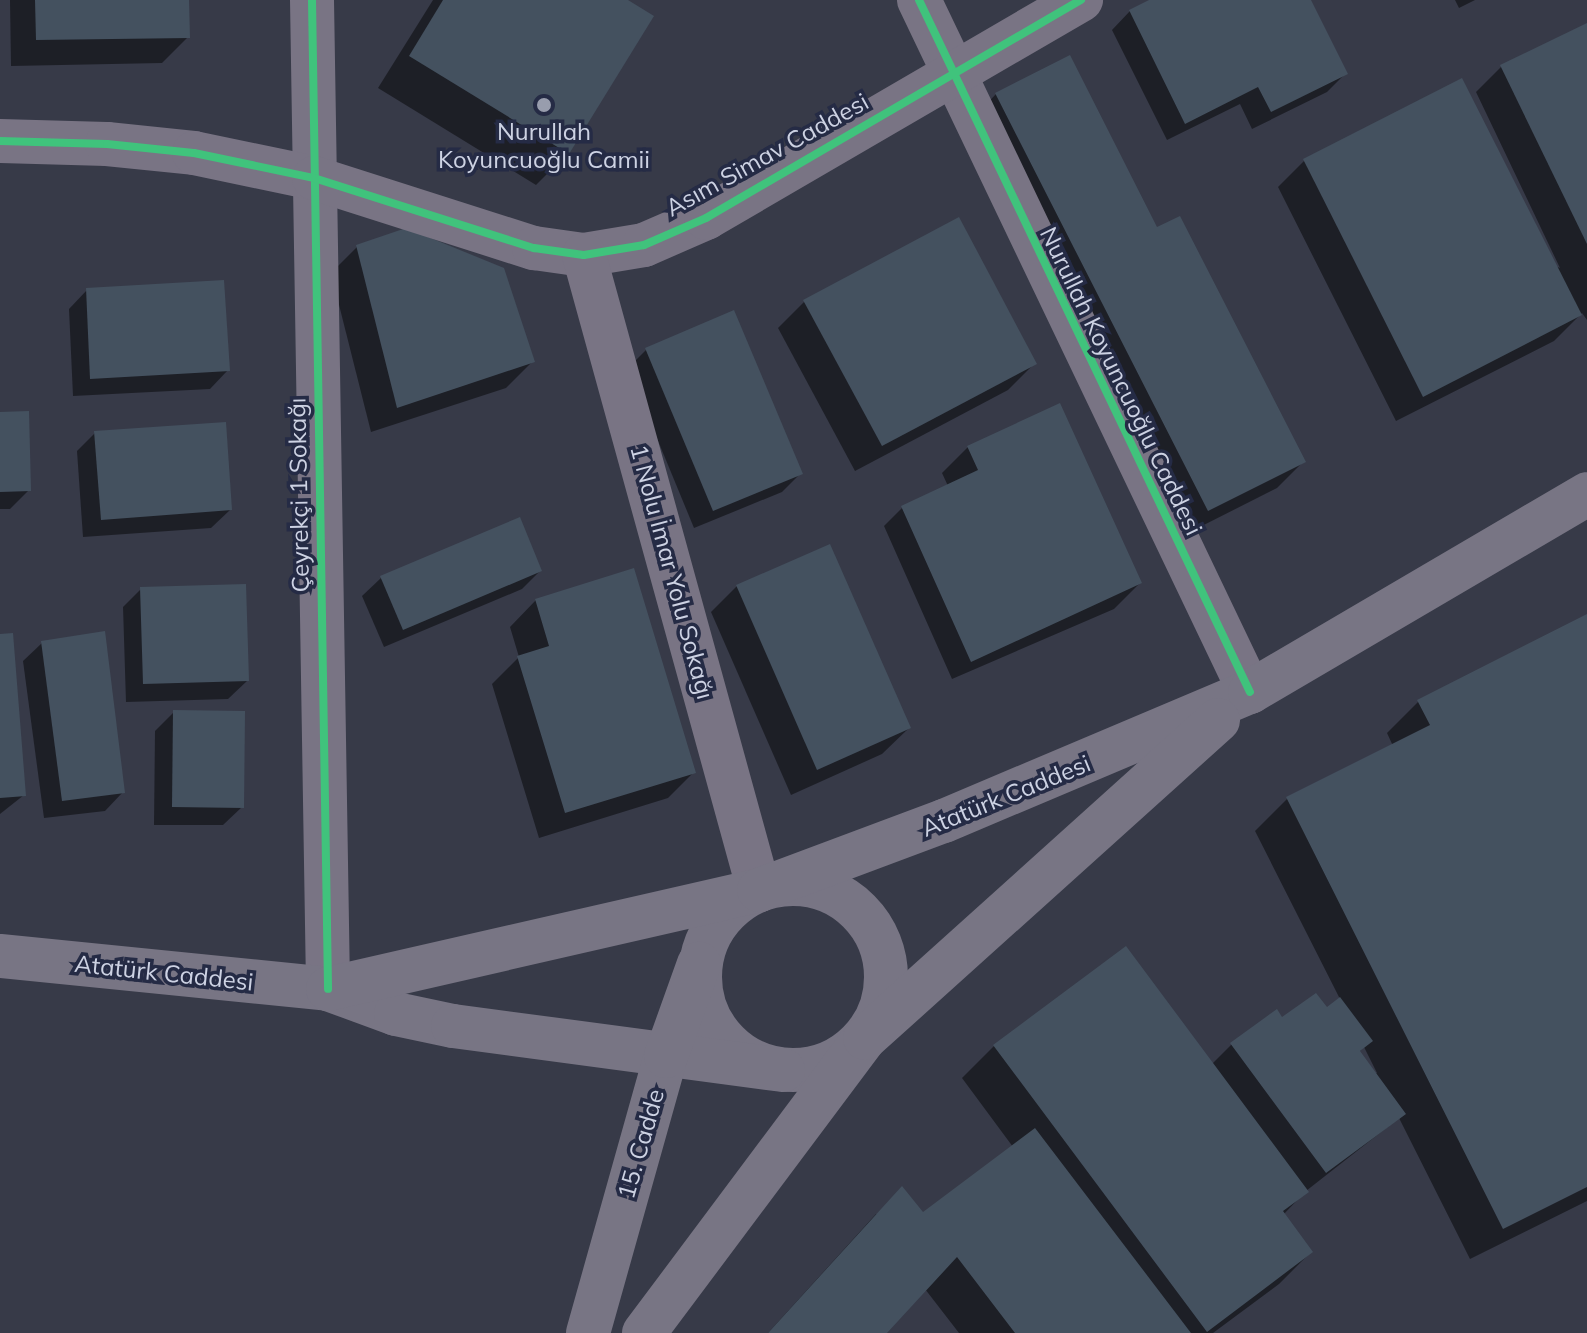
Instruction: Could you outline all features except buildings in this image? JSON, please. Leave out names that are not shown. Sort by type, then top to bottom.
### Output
[{"type":"main road","name":"Atatürk Caddesi","points":[[783,1070],[754,1062],[728,1045],[710,1020],[701,990],[701,958],[713,930],[733,906],[759,890],[1085,765],[1250,692],[1587,494]]},
{"type":"main road","name":"Atatürk Caddesi","points":[[0,956],[328,989],[396,1014],[453,1026],[783,1070],[813,1069],[841,1058],[865,1038],[1250,692]]},
{"type":"main road","name":"Atatürk Caddesi","points":[[328,989],[790,883],[821,888],[849,901],[871,924],[884,951],[887,982],[880,1012],[865,1038]]},
{"type":"main road","name":"15. Cadde","points":[[588,1333],[666,1056],[701,958]]},
{"type":"main road","points":[[644,1333],[865,1038]]},
{"type":"street","name":"Çeyrekçi 1 Sokağı","points":[[312,0],[328,989]]},
{"type":"street","name":"Nurullah Koyuncuoğlu Caddesi","points":[[919,0],[949,72],[1250,692]]},
{"type":"street","name":"Asım Simav Caddesi","points":[[0,141],[107,144],[194,153],[314,178],[534,248],[584,255],[644,245],[706,218],[949,72],[1081,0]]},
{"type":"street","name":"1 Nolu İmar Yolu Sokağı","points":[[584,255],[759,890]]},
{"type":"cycle path","points":[[312,0],[328,989]]},
{"type":"cycle path","points":[[919,0],[1250,692]]},
{"type":"cycle path","points":[[0,141],[107,144],[194,153],[314,178],[534,248],[584,255],[644,245],[706,218],[1081,0]]},
{"type":"place","name":"Nurullah Koyuncuoğlu Camii","points":[[544,105]]}]
